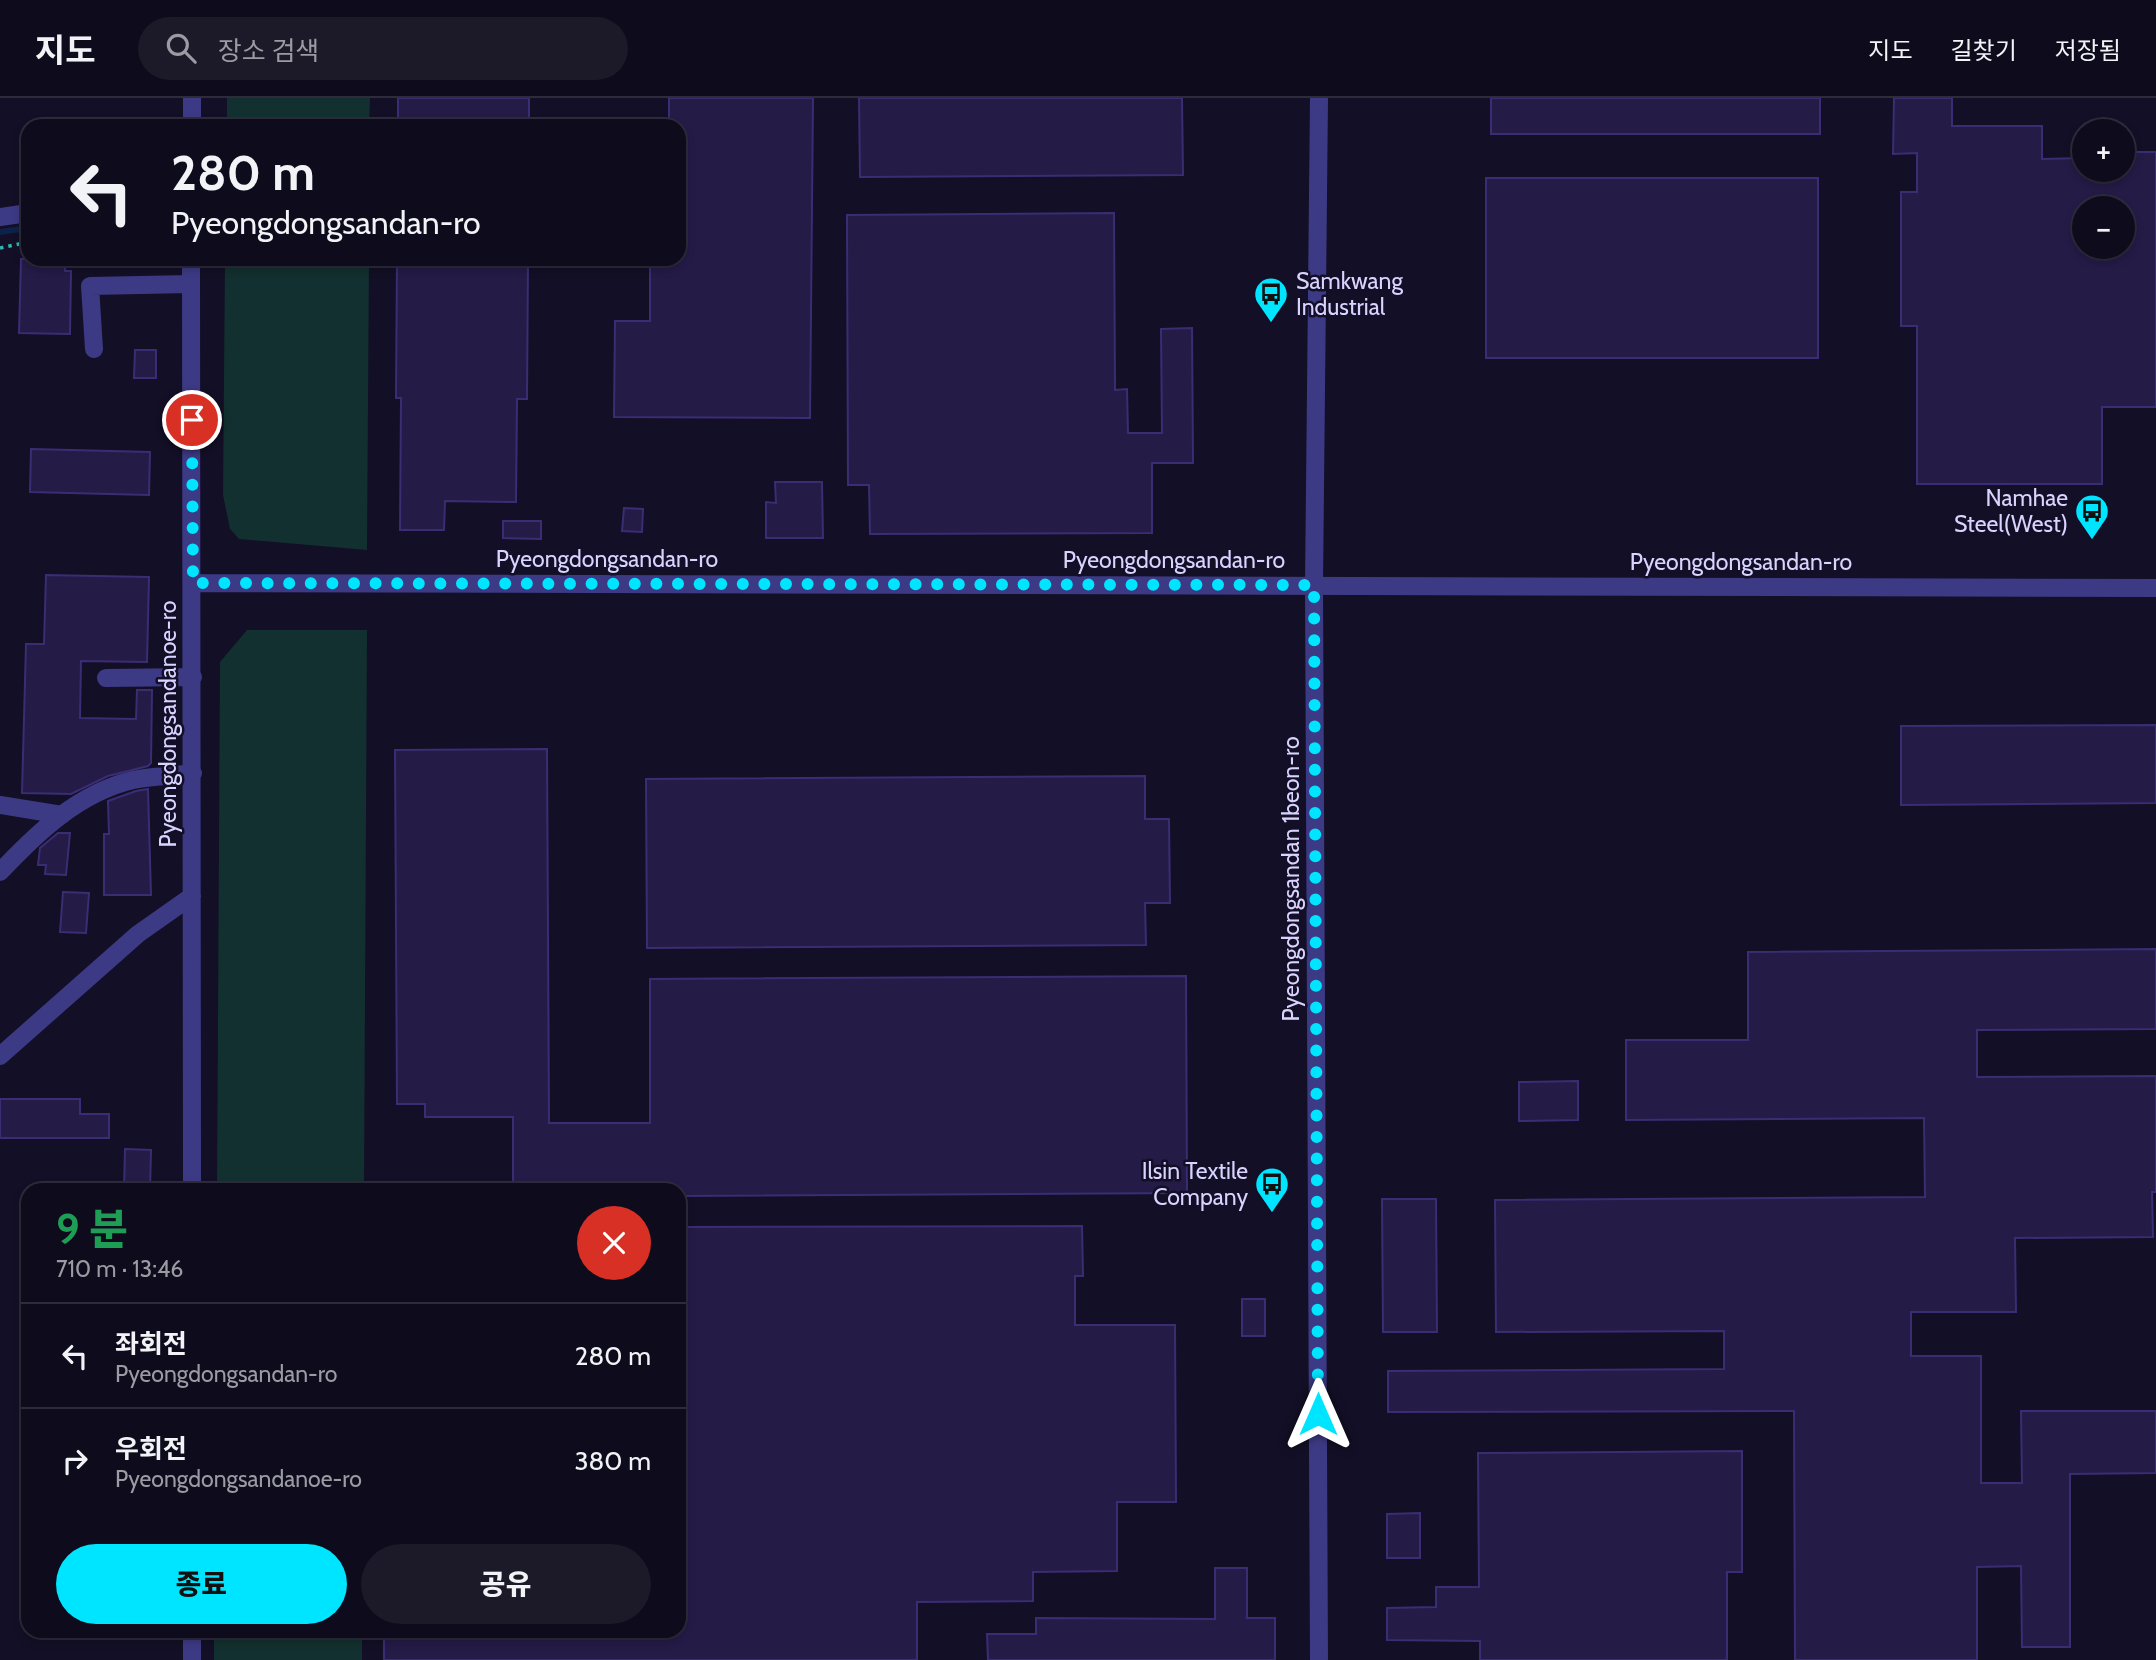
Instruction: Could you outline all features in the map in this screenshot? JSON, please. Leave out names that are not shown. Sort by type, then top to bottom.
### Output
[{"type":"street","points":[[192,98],[192,119]]},
{"type":"street","name":"Pyeongdongsandan 1beon-ro","points":[[1319,98],[1314,585],[1319,1660]]},
{"type":"street","points":[[0,217],[21,214]]},
{"type":"street","name":"Pyeongdongsandanoe-ro","points":[[191,266],[192,1183]]},
{"type":"street","points":[[94,349],[90,286],[191,284]]},
{"type":"street","name":"Pyeongdongsandan-ro","points":[[193,583],[2156,588]]},
{"type":"street","points":[[106,678],[192,677]]},
{"type":"street","points":[[0,872],[37,834],[62,815],[104,790],[133,780],[193,773]]},
{"type":"street","points":[[0,805],[62,815]]},
{"type":"street","points":[[0,1056],[138,934],[192,896]]},
{"type":"street","points":[[192,1638],[192,1660]]},
{"type":"path","points":[[0,248],[21,244]]},
{"type":"green space","points":[[227,98],[370,98],[369,119],[227,119]]},
{"type":"green space","points":[[225,266],[369,266],[367,550],[239,539],[230,529],[223,495]]},
{"type":"green space","points":[[247,630],[367,630],[364,1183],[217,1183],[220,662]]},
{"type":"green space","points":[[214,1638],[362,1638],[362,1660],[214,1660]]},
{"type":"building","points":[[398,98],[529,98],[529,119],[398,119]]},
{"type":"building","points":[[669,98],[813,98],[810,418],[614,417],[615,321],[650,321],[650,266],[686,266],[686,119],[669,119]]},
{"type":"building","points":[[859,98],[1182,98],[1183,175],[860,177]]},
{"type":"building","points":[[1491,98],[1820,98],[1820,134],[1491,134]]},
{"type":"building","points":[[1894,98],[1952,98],[1952,126],[2042,126],[2042,159],[2072,158],[2072,182],[2135,182],[2135,152],[2156,152],[2156,407],[2102,407],[2102,484],[1917,484],[1917,326],[1901,326],[1901,192],[1917,192],[1917,153],[1893,154]]},
{"type":"building","points":[[1486,178],[1818,178],[1818,358],[1486,358]]},
{"type":"building","points":[[1114,213],[1115,390],[1127,389],[1128,433],[1162,433],[1161,329],[1192,328],[1193,463],[1152,463],[1152,533],[870,534],[869,485],[848,485],[847,215]]},
{"type":"building","points":[[21,259],[21,266],[65,266],[65,271],[71,271],[70,334],[19,333]]},
{"type":"building","points":[[397,266],[528,266],[527,399],[517,399],[516,502],[445,501],[444,530],[400,530],[401,398],[396,398]]},
{"type":"building","points":[[135,350],[156,350],[156,378],[134,378]]},
{"type":"building","points":[[31,449],[150,452],[149,495],[30,492]]},
{"type":"building","points":[[775,482],[822,482],[823,538],[766,538],[766,502],[776,503]]},
{"type":"building","points":[[624,508],[643,509],[642,532],[622,531]]},
{"type":"building","points":[[503,521],[541,521],[541,539],[503,538]]},
{"type":"building","points":[[46,575],[149,577],[147,662],[81,661],[80,718],[136,719],[137,690],[152,690],[151,763],[108,776],[71,794],[22,793],[26,644],[44,644]]},
{"type":"building","points":[[2156,725],[2156,803],[1901,805],[1901,726]]},
{"type":"building","points":[[547,749],[549,1123],[650,1123],[650,979],[1186,976],[1187,1193],[686,1196],[686,1183],[513,1183],[513,1117],[425,1117],[425,1104],[397,1104],[395,750]]},
{"type":"building","points":[[1145,776],[1145,819],[1169,819],[1170,903],[1145,903],[1146,945],[647,948],[646,779]]},
{"type":"building","points":[[148,789],[151,895],[104,895],[104,834],[109,834],[108,801]]},
{"type":"building","points":[[58,833],[70,833],[66,875],[45,874],[46,865],[38,865],[40,848]]},
{"type":"building","points":[[63,892],[89,893],[86,933],[60,932]]},
{"type":"building","points":[[2156,949],[2156,1029],[1977,1030],[1977,1077],[2156,1076],[2156,1192],[2152,1192],[2153,1237],[2015,1238],[2016,1312],[1911,1312],[1911,1356],[1981,1356],[1981,1483],[2022,1483],[2021,1411],[2156,1411],[2156,1473],[2070,1474],[2070,1647],[2022,1647],[2021,1566],[1977,1567],[1977,1660],[1795,1660],[1794,1411],[1388,1412],[1388,1371],[1724,1369],[1724,1331],[1496,1332],[1495,1200],[1925,1197],[1924,1118],[1626,1120],[1626,1040],[1748,1040],[1748,952]]},
{"type":"building","points":[[1578,1081],[1578,1120],[1519,1121],[1519,1082]]},
{"type":"building","points":[[0,1099],[80,1099],[80,1114],[109,1114],[109,1138],[0,1138]]},
{"type":"building","points":[[125,1149],[151,1150],[150,1183],[124,1183]]},
{"type":"building","points":[[1382,1199],[1436,1199],[1437,1332],[1383,1332]]},
{"type":"building","points":[[1082,1226],[1083,1276],[1075,1276],[1075,1325],[1175,1325],[1176,1502],[1117,1502],[1117,1571],[1033,1572],[1033,1601],[917,1602],[917,1660],[384,1660],[384,1638],[686,1638],[686,1227]]},
{"type":"building","points":[[1242,1299],[1265,1299],[1265,1336],[1242,1336]]},
{"type":"building","points":[[1742,1451],[1742,1572],[1727,1572],[1727,1660],[1480,1660],[1480,1641],[1387,1640],[1387,1608],[1436,1607],[1436,1587],[1479,1587],[1478,1453]]},
{"type":"building","points":[[1420,1513],[1420,1558],[1387,1558],[1387,1514]]},
{"type":"building","points":[[1215,1568],[1247,1568],[1247,1618],[1275,1618],[1275,1660],[988,1660],[987,1634],[1036,1634],[1036,1618],[1215,1619]]},
{"type":"waterway","points":[[0,232],[21,229]]},
{"type":"place","name":"Samkwang Industrial","points":[[1271,324]]},
{"type":"place","name":"Namhae Steel(West)","points":[[2092,541]]},
{"type":"place","name":"Ilsin Textile Company","points":[[1272,1214]]},
{"type":"route","points":[[192,420],[193,583],[1314,585],[1318,1414]]}]
